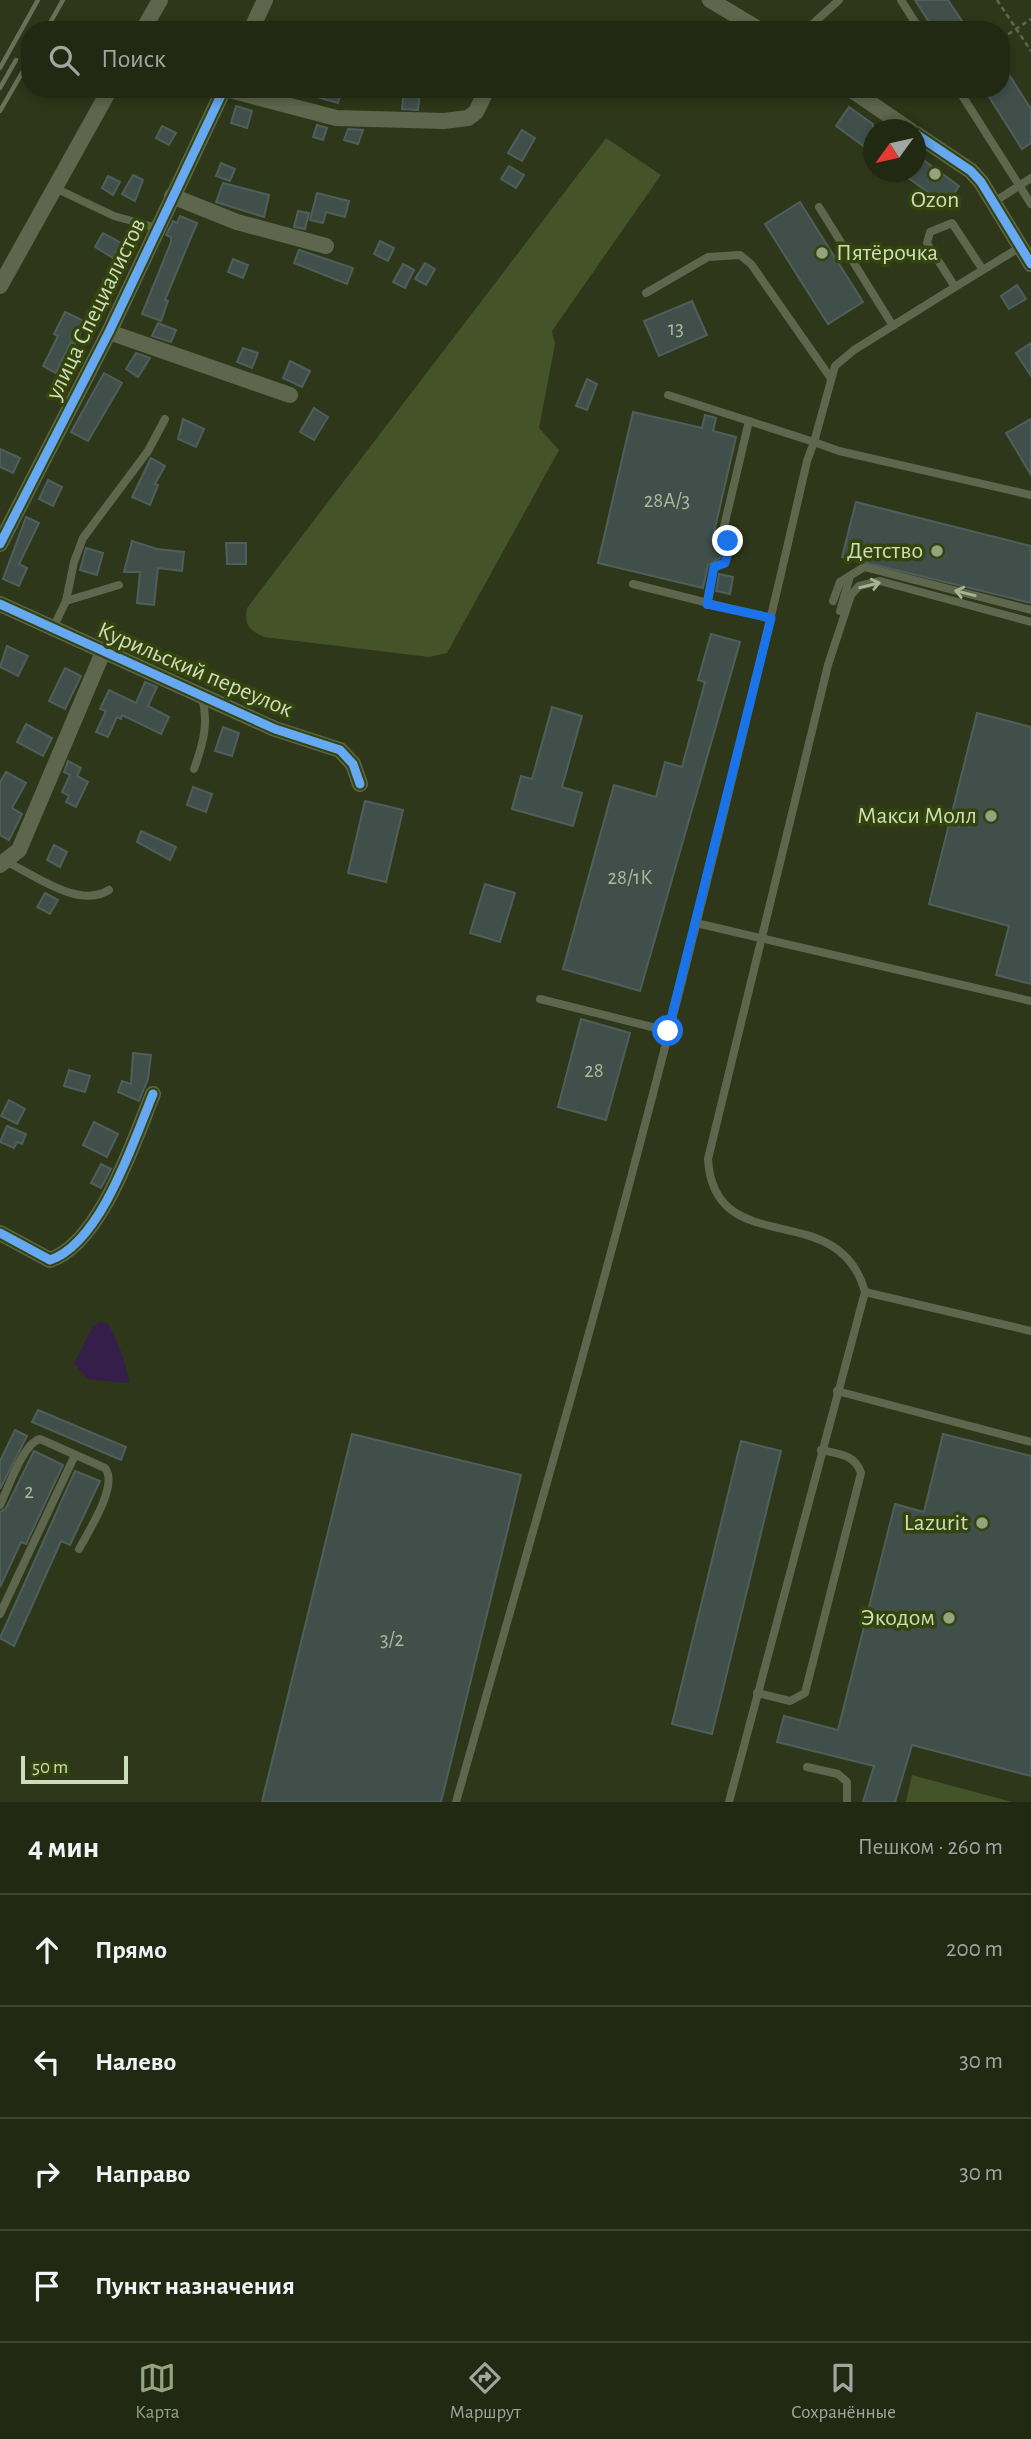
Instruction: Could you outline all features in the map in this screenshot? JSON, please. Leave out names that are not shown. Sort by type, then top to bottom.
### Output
[{"type":"street","points":[[147,21],[151,0]]},
{"type":"street","points":[[148,21],[160,0]]},
{"type":"street","points":[[255,21],[265,0]]},
{"type":"street","points":[[710,0],[745,21]]},
{"type":"street","points":[[0,286],[105,98]]},
{"type":"street","name":"улица Специалистов","points":[[0,544],[109,332],[221,98]]},
{"type":"street","points":[[259,98],[336,118],[444,121],[468,118],[476,112],[483,98]]},
{"type":"street","points":[[863,98],[894,119]]},
{"type":"street","points":[[926,141],[971,171],[994,202],[1031,264]]},
{"type":"street","points":[[172,196],[237,222],[326,246]]},
{"type":"street","points":[[109,332],[290,394]]},
{"type":"street","name":"Курильский переулок","points":[[0,604],[275,729],[340,750],[353,764],[360,785]]},
{"type":"street","points":[[4,864],[19,850],[103,652]]},
{"type":"street","points":[[0,1233],[50,1259],[68,1251],[89,1227],[105,1202],[153,1094]]},
{"type":"lane","points":[[816,21],[839,0]]},
{"type":"lane","points":[[901,0],[914,21]]},
{"type":"lane","points":[[964,98],[1031,204]]},
{"type":"lane","points":[[994,202],[1031,178]]},
{"type":"lane","points":[[55,187],[114,216],[157,228]]},
{"type":"lane","points":[[819,207],[892,326]]},
{"type":"lane","points":[[955,287],[927,243],[930,232],[952,223],[983,270]]},
{"type":"lane","points":[[456,1802],[560,1438],[668,1031],[771,618],[807,461],[830,377],[844,357],[1021,246]]},
{"type":"lane","points":[[646,293],[708,257],[740,255],[751,264],[830,377]]},
{"type":"lane","points":[[668,395],[839,451],[1031,495]]},
{"type":"lane","points":[[53,628],[66,601],[74,562],[83,538],[148,451],[165,419]]},
{"type":"lane","points":[[707,604],[714,567],[725,563],[730,545],[722,534],[749,421]]},
{"type":"lane","points":[[833,601],[840,582],[864,567],[1031,610]]},
{"type":"lane","points":[[731,1801],[757,1693],[864,1292],[858,1269],[830,1242],[746,1219],[723,1205],[709,1181],[708,1159],[851,574]]},
{"type":"lane","points":[[835,638],[851,595],[859,586],[880,582],[1031,622]]},
{"type":"lane","points":[[633,584],[771,618]]},
{"type":"lane","points":[[66,601],[119,585]]},
{"type":"lane","points":[[194,769],[206,734],[206,713],[202,697]]},
{"type":"lane","points":[[4,864],[80,897],[96,897],[109,890]]},
{"type":"lane","points":[[695,923],[1031,1001]]},
{"type":"lane","points":[[540,999],[668,1031]]},
{"type":"lane","points":[[864,1292],[1031,1331]]},
{"type":"lane","points":[[837,1391],[1031,1442]]},
{"type":"lane","points":[[0,1505],[31,1443],[40,1439],[105,1468],[110,1478],[108,1491],[79,1549]]},
{"type":"lane","points":[[757,1693],[790,1701],[804,1693],[861,1473],[858,1463],[851,1457],[821,1450]]},
{"type":"lane","points":[[0,1614],[75,1455]]},
{"type":"lane","points":[[807,1767],[838,1774],[847,1782],[847,1802]]},
{"type":"path","points":[[997,0],[1031,51]]},
{"type":"path","points":[[1010,33],[1031,19]]},
{"type":"green space","points":[[606,138],[661,175],[552,331],[555,344],[539,428],[559,450],[447,653],[429,657],[264,637],[255,632],[247,623],[247,608]]},
{"type":"green space","points":[[912,1775],[1012,1802],[906,1802]]},
{"type":"shaded area","points":[[100,1322],[108,1324],[118,1344],[129,1381],[125,1383],[88,1379],[74,1364],[93,1326]]},
{"type":"building","points":[[915,0],[948,0],[962,21],[928,21]]},
{"type":"building","points":[[1010,76],[1031,109],[1031,143],[1022,149],[990,98],[1010,98]]},
{"type":"building","points":[[321,98],[339,98],[338,103]]},
{"type":"building","points":[[403,98],[419,98],[418,110],[402,109]]},
{"type":"building","points":[[236,106],[252,111],[247,128],[231,123]]},
{"type":"building","points":[[849,107],[866,119],[863,119],[863,146],[836,126]]},
{"type":"building","points":[[317,125],[327,128],[323,140],[313,137]]},
{"type":"building","points":[[162,126],[176,133],[169,145],[156,138]]},
{"type":"building","points":[[348,129],[363,130],[358,144],[344,140]]},
{"type":"building","points":[[522,130],[535,138],[522,161],[508,153]]},
{"type":"building","points":[[926,162],[959,186],[946,205],[914,182],[926,182]]},
{"type":"building","points":[[221,163],[235,169],[230,181],[216,176]]},
{"type":"building","points":[[509,166],[524,175],[516,188],[501,179]]},
{"type":"building","points":[[133,175],[143,180],[135,201],[122,194]]},
{"type":"building","points":[[108,176],[120,182],[113,195],[102,188]]},
{"type":"building","points":[[223,183],[269,195],[264,217],[216,202]]},
{"type":"building","points":[[317,193],[349,201],[345,217],[326,212],[323,223],[310,220]]},
{"type":"building","points":[[800,202],[863,302],[828,324],[765,224]]},
{"type":"building","points":[[298,211],[309,213],[305,229],[294,227]]},
{"type":"building","points":[[180,216],[197,223],[165,300],[168,301],[161,321],[142,314],[171,242],[171,237],[166,235],[173,221],[177,223]]},
{"type":"building","points":[[103,233],[121,243],[113,258],[95,247]]},
{"type":"building","points":[[380,241],[394,248],[388,261],[374,254]]},
{"type":"building","points":[[299,250],[353,268],[347,284],[294,263]]},
{"type":"building","points":[[233,259],[248,265],[243,278],[228,272]]},
{"type":"building","points":[[425,263],[435,269],[426,285],[415,279]]},
{"type":"building","points":[[403,264],[414,270],[405,288],[393,282]]},
{"type":"building","points":[[1017,285],[1026,299],[1009,309],[1001,296]]},
{"type":"building","points":[[692,301],[707,335],[659,356],[644,321]]},
{"type":"building","points":[[65,312],[86,322],[75,344],[71,342],[56,373],[43,366],[58,336],[54,334]]},
{"type":"building","points":[[158,323],[176,330],[171,342],[152,336]]},
{"type":"building","points":[[1031,343],[1031,376],[1016,353]]},
{"type":"building","points":[[243,348],[258,353],[252,368],[237,362]]},
{"type":"building","points":[[136,353],[150,358],[138,377],[126,369]]},
{"type":"building","points":[[290,361],[310,371],[302,387],[283,378]]},
{"type":"building","points":[[104,373],[122,383],[88,441],[71,432]]},
{"type":"building","points":[[587,379],[597,384],[587,410],[576,406]]},
{"type":"building","points":[[314,408],[328,417],[314,440],[300,432]]},
{"type":"building","points":[[633,412],[702,428],[705,415],[716,418],[713,431],[736,437],[712,541],[723,546],[720,558],[708,565],[703,588],[598,563]]},
{"type":"building","points":[[183,419],[204,429],[196,447],[178,439]]},
{"type":"building","points":[[1031,419],[1031,475],[1006,433]]},
{"type":"building","points":[[0,449],[20,458],[13,473],[0,467]]},
{"type":"building","points":[[151,458],[165,466],[155,484],[158,485],[150,505],[132,497]]},
{"type":"building","points":[[48,480],[62,487],[53,506],[39,499]]},
{"type":"building","name":"Детство","points":[[856,502],[1031,546],[1031,603],[842,557]]},
{"type":"building","points":[[26,517],[39,523],[19,564],[27,568],[19,586],[3,579]]},
{"type":"building","points":[[132,541],[157,549],[184,552],[182,571],[158,568],[154,605],[137,603],[140,572],[124,572]]},
{"type":"building","points":[[226,543],[246,543],[246,564],[227,564]]},
{"type":"building","points":[[86,548],[103,553],[97,575],[80,570]]},
{"type":"building","points":[[719,574],[733,577],[730,594],[716,591]]},
{"type":"building","points":[[711,634],[740,642],[640,991],[563,969],[614,785],[656,797],[665,762],[682,767],[705,682],[698,680]]},
{"type":"building","points":[[7,646],[28,656],[18,676],[0,667]]},
{"type":"building","points":[[65,668],[81,676],[65,709],[49,701]]},
{"type":"building","points":[[145,682],[157,687],[148,706],[169,717],[161,734],[122,715],[121,719],[117,717],[108,737],[96,732],[106,711],[100,709],[109,690],[136,703]]},
{"type":"building","points":[[552,707],[582,716],[562,787],[582,793],[573,826],[512,809],[521,776],[532,779]]},
{"type":"building","name":"Макси Молл","points":[[977,713],[1031,727],[1031,984],[996,975],[1009,926],[929,904]]},
{"type":"building","points":[[26,724],[52,738],[43,756],[17,742]]},
{"type":"building","points":[[223,727],[239,733],[232,756],[215,751]]},
{"type":"building","points":[[68,761],[81,768],[77,776],[88,782],[76,807],[66,802],[69,796],[62,792],[70,775],[64,772]]},
{"type":"building","points":[[6,772],[26,783],[12,808],[22,814],[9,840],[0,835],[0,782]]},
{"type":"building","points":[[193,787],[212,794],[206,812],[187,805]]},
{"type":"building","points":[[365,801],[403,810],[386,882],[348,873]]},
{"type":"building","points":[[141,831],[176,847],[170,860],[137,842]]},
{"type":"building","points":[[54,845],[67,852],[60,867],[47,860]]},
{"type":"building","points":[[485,884],[515,893],[500,942],[470,933]]},
{"type":"building","points":[[45,893],[58,900],[50,914],[37,907]]},
{"type":"building","points":[[581,1019],[630,1033],[606,1120],[558,1107]]},
{"type":"building","points":[[133,1053],[151,1055],[148,1079],[139,1101],[118,1092],[122,1081],[131,1084]]},
{"type":"building","points":[[69,1070],[90,1076],[85,1092],[64,1086]]},
{"type":"building","points":[[9,1100],[25,1109],[17,1124],[1,1116]]},
{"type":"building","points":[[94,1122],[118,1134],[107,1157],[83,1145]]},
{"type":"building","points":[[7,1126],[26,1134],[22,1144],[17,1142],[14,1148],[0,1142]]},
{"type":"building","points":[[101,1164],[111,1169],[101,1188],[91,1183]]},
{"type":"building","points":[[38,1410],[126,1447],[121,1460],[32,1422]]},
{"type":"building","points":[[15,1430],[27,1436],[0,1489],[0,1461]]},
{"type":"building","points":[[352,1434],[521,1475],[441,1802],[262,1802]]},
{"type":"building","name":"Экодом","points":[[943,1434],[1031,1456],[1031,1776],[912,1745],[895,1802],[863,1802],[874,1766],[777,1742],[784,1716],[838,1730],[895,1504],[924,1512]]},
{"type":"building","points":[[741,1441],[781,1451],[712,1734],[672,1724]]},
{"type":"building","points":[[34,1451],[63,1465],[26,1544],[21,1542],[0,1587],[0,1512],[6,1508]]},
{"type":"building","points":[[75,1471],[100,1481],[70,1545],[61,1541],[14,1646],[0,1638]]},
{"type":"railway","points":[[26,21],[38,0]]},
{"type":"railway","points":[[51,21],[63,0]]},
{"type":"railway","points":[[0,68],[21,30]]},
{"type":"railway","points":[[0,88],[16,60]]},
{"type":"railway","points":[[0,111],[21,75]]},
{"type":"cycle path","points":[[0,544],[109,332],[220,98]]},
{"type":"cycle path","points":[[926,141],[971,171],[981,182],[1031,264]]},
{"type":"cycle path","points":[[0,604],[275,729],[340,750],[353,764],[360,784]]},
{"type":"cycle path","points":[[0,1233],[50,1260],[68,1250],[85,1233],[114,1188],[153,1094]]},
{"type":"place","name":"Ozon","points":[[935,174]]},
{"type":"place","name":"Пятёрочка","points":[[822,253]]},
{"type":"place","name":"Детство","points":[[937,551]]},
{"type":"place","name":"Макси Молл","points":[[991,816]]},
{"type":"place","name":"Lazurit","points":[[982,1523]]},
{"type":"place","name":"Экодом","points":[[949,1618]]},
{"type":"route","points":[[668,1031],[742,744],[771,618],[707,604],[714,567],[725,563],[730,545],[728,541]]}]
